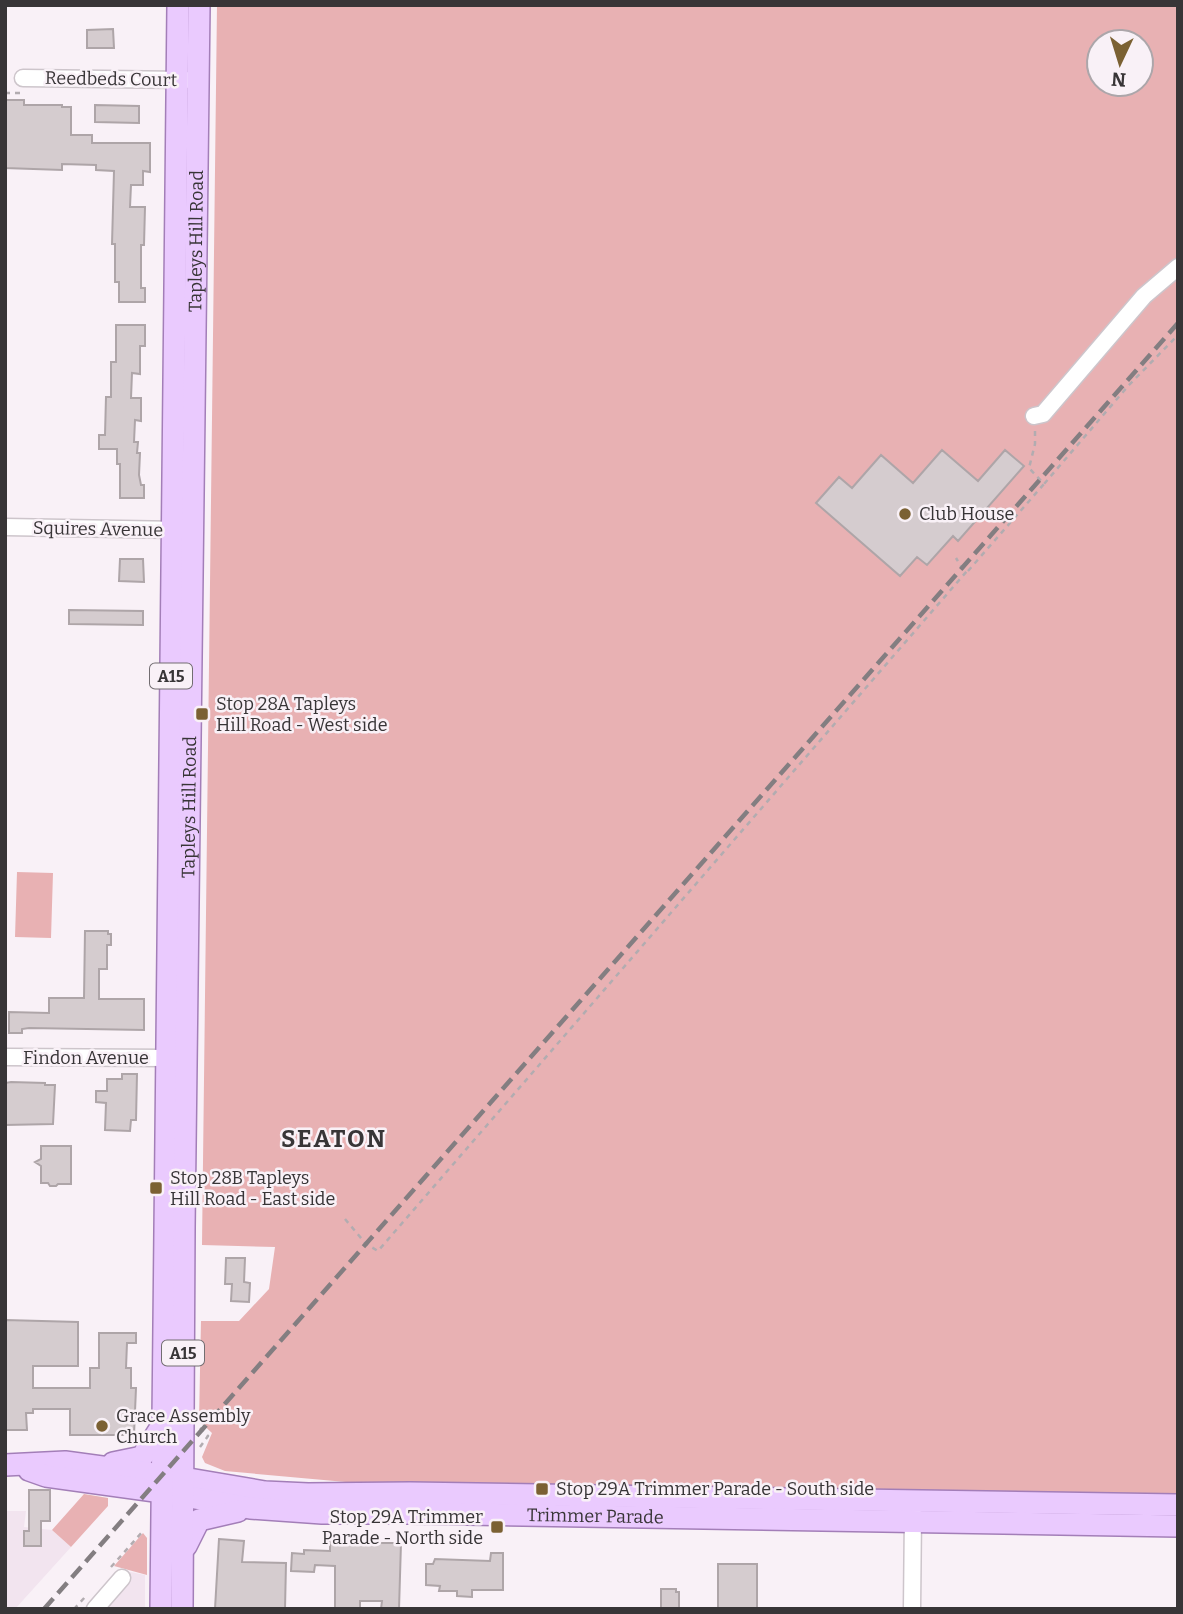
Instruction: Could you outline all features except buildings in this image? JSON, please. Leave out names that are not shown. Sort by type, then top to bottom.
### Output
[{"type":"main road","name":"Tapleys Hill Road","points":[[161,1609],[173,1485],[184,1228],[192,645],[182,530],[178,5]]},
{"type":"main road","name":"Tapleys Hill Road","points":[[182,1609],[183,1551],[163,1424],[167,1058],[182,530],[199,80],[199,5]]},
{"type":"main road","points":[[65,1462],[119,1463],[142,1457],[163,1424]]},
{"type":"main road","name":"Trimmer Parade","points":[[11,1465],[65,1462],[173,1485],[250,1508],[322,1513],[913,1511],[1178,1505]]},
{"type":"main road","name":"Trimmer Parade","points":[[11,1465],[46,1476],[265,1492],[410,1493],[913,1511],[1178,1526]]},
{"type":"main road","points":[[183,1551],[199,1520],[250,1508]]},
{"type":"street","name":"Reedbeds Court","points":[[23,78],[199,80]]},
{"type":"street","points":[[1034,416],[1043,415],[1144,296],[1178,267]]},
{"type":"street","name":"Squires Avenue","points":[[5,527],[182,530]]},
{"type":"street","name":"Findon Avenue","points":[[5,1057],[167,1058]]},
{"type":"street","points":[[912,1609],[913,1511]]},
{"type":"street","points":[[95,1609],[122,1578]]},
{"type":"path","points":[[345,1219],[366,1244],[378,1251],[1129,385],[1178,335]]},
{"type":"path","points":[[1034,416],[1035,444],[1029,468],[1044,484]]},
{"type":"path","points":[[956,558],[967,571]]},
{"type":"shaded area","points":[[217,5],[1178,5],[1178,1494],[357,1483],[225,1471],[205,1463],[202,1457],[212,1433],[199,1421],[201,1321],[239,1321],[269,1289],[275,1247],[202,1245]]},
{"type":"shaded area","points":[[17,872],[53,873],[51,938],[15,937]]},
{"type":"shaded area","points":[[84,1494],[108,1498],[108,1506],[71,1547],[52,1530]]},
{"type":"shaded area","points":[[5,1511],[26,1511],[24,1527],[52,1530],[71,1547],[15,1609],[5,1609]]},
{"type":"shaded area","points":[[143,1533],[147,1538],[147,1575],[114,1566]]},
{"type":"shaded area","points":[[121,1570],[145,1575],[145,1609],[85,1609]]},
{"type":"railway","points":[[44,1609],[1178,323]]},
{"type":"place","name":"Club House","points":[[905,514]]},
{"type":"place","name":"Stop 28A Tapleys Hill Road - West side","points":[[202,714]]},
{"type":"place","name":"Stop 28B Tapleys Hill Road - East side","points":[[156,1188]]},
{"type":"place","name":"Grace Assembly Church","points":[[102,1426]]},
{"type":"place","name":"Stop 29A Trimmer Parade - South side","points":[[542,1489]]},
{"type":"place","name":"Stop 29A Trimmer Parade - North side","points":[[497,1527]]},
{"type":"district","name":"SEATON","points":[[334,1139]]}]
